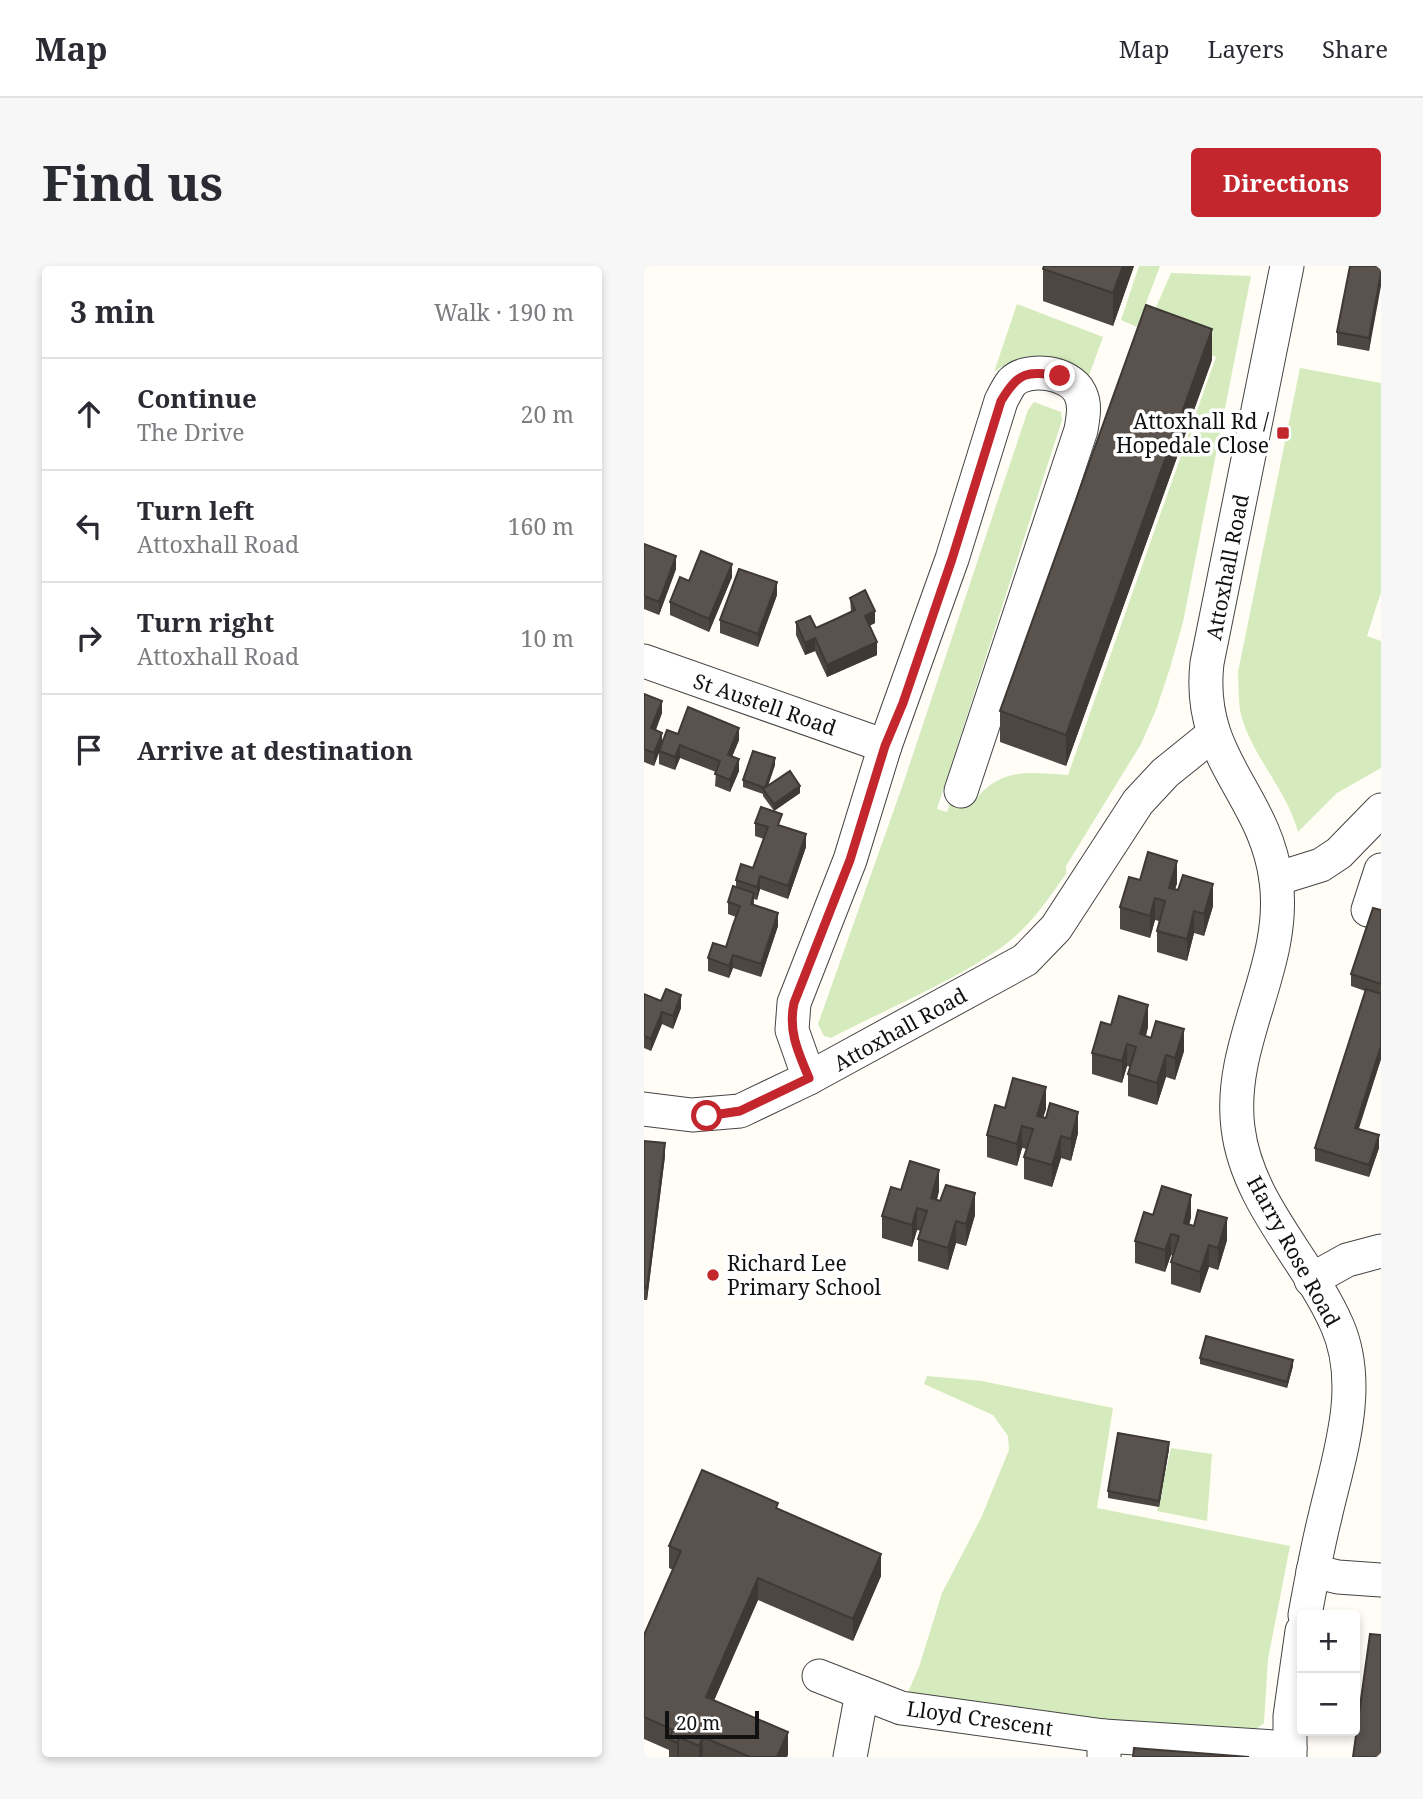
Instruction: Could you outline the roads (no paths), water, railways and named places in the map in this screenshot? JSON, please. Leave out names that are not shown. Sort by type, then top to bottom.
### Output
[{"type":"street","name":"Attoxhall Road","points":[[961,791],[1081,430],[1084,410],[1079,390],[1060,376],[1036,373],[1013,380],[1001,401],[947,572],[885,746],[850,860],[794,1003],[791,1016],[794,1041],[809,1078],[1033,953],[1056,928],[1138,802],[1166,773],[1212,735],[1205,698],[1207,663],[1287,266]]},
{"type":"street","name":"St Austell Road","points":[[644,661],[885,746]]},
{"type":"street","name":"Harry Rose Road","points":[[1212,735],[1265,837],[1276,878],[1277,929],[1267,977],[1239,1070],[1238,1128],[1248,1168],[1259,1192],[1342,1338],[1350,1387],[1343,1440],[1306,1610]]},
{"type":"street","points":[[1276,878],[1321,864],[1339,853],[1381,810]]},
{"type":"street","points":[[1368,910],[1381,870]]},
{"type":"street","points":[[644,1109],[692,1115],[724,1115],[740,1111],[809,1078]]},
{"type":"street","points":[[1311,1280],[1347,1260],[1381,1251]]},
{"type":"street","points":[[1313,1571],[1338,1577],[1381,1580]]},
{"type":"street","points":[[1290,1752],[1290,1716],[1297,1666]]},
{"type":"street","name":"Lloyd Crescent","points":[[819,1676],[901,1708],[1104,1746],[1290,1752]]},
{"type":"street","points":[[850,1757],[862,1693]]},
{"type":"place","name":"Attoxhall Rd / Hopedale Close","points":[[1283,433]]},
{"type":"place","name":"Richard Lee Primary School","points":[[713,1275]]}]
